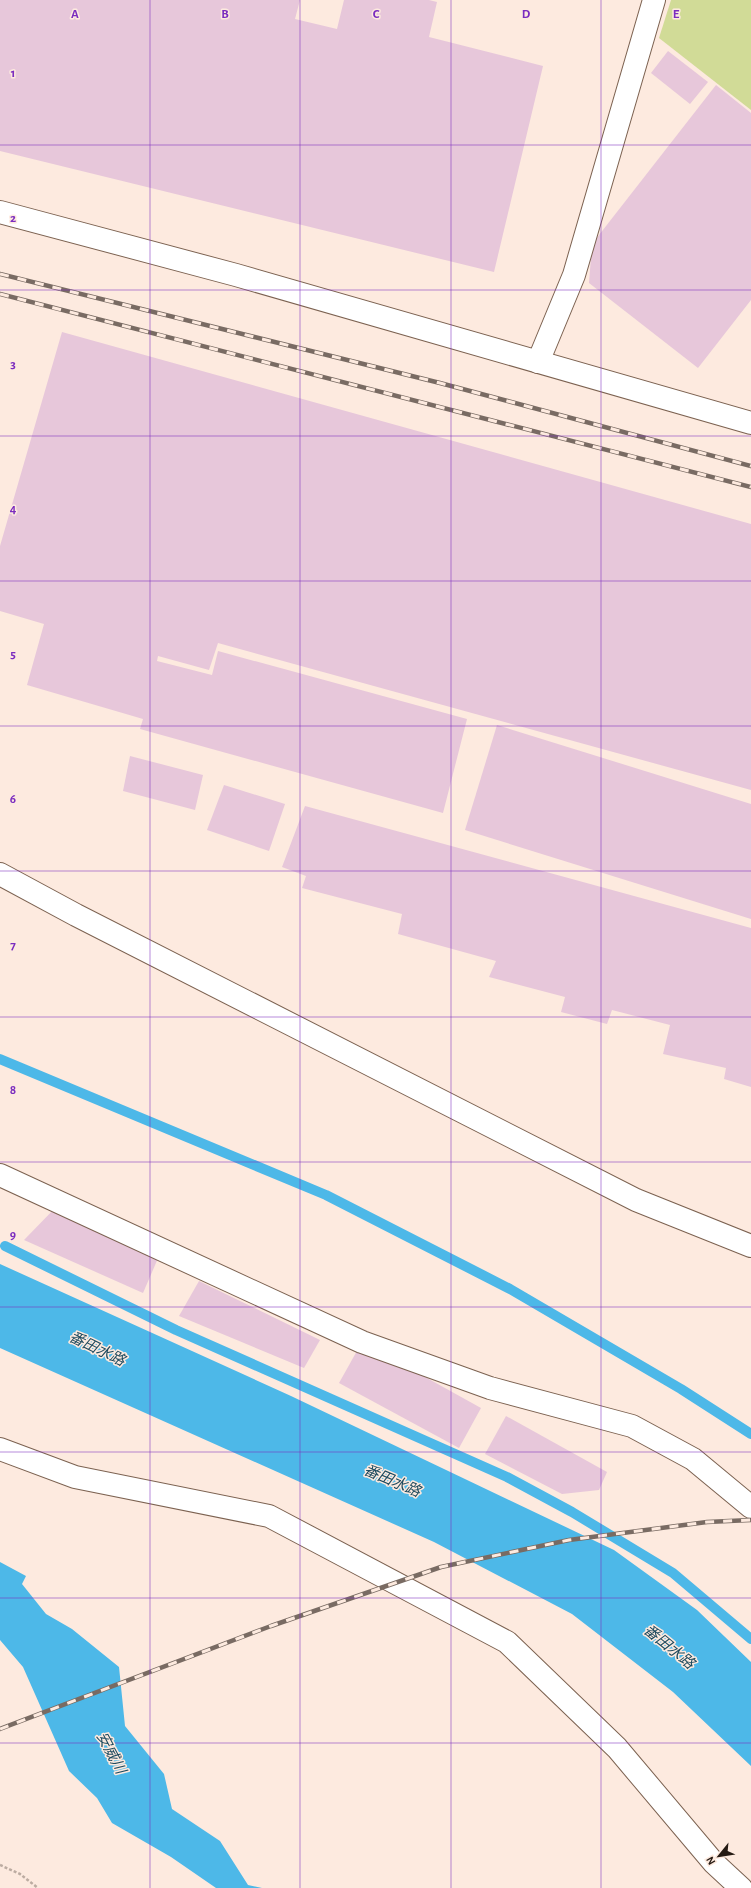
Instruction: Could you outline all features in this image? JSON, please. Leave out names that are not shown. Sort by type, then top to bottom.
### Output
[{"type":"street","points":[[538,362],[574,275],[654,0]]},
{"type":"street","points":[[0,212],[236,275],[751,423]]},
{"type":"street","points":[[0,874],[90,922],[636,1200],[751,1246]]},
{"type":"street","points":[[0,1175],[362,1342],[490,1388],[632,1426],[693,1459],[751,1507]]},
{"type":"street","points":[[0,1449],[74,1477],[269,1516],[507,1642],[617,1748],[714,1863],[741,1888]]},
{"type":"path","points":[[0,1865],[20,1874],[38,1888]]},
{"type":"green space","points":[[671,0],[751,0],[751,110],[659,38]]},
{"type":"water","name":"番田水路","points":[[0,1264],[291,1396],[614,1550],[697,1610],[751,1662],[751,1766],[673,1692],[572,1614],[434,1542],[0,1348]]},
{"type":"water","name":"安威川","points":[[0,1562],[26,1576],[22,1584],[46,1614],[72,1629],[119,1667],[125,1726],[164,1774],[172,1809],[220,1841],[248,1885],[262,1888],[216,1888],[171,1857],[112,1823],[97,1798],[69,1771],[23,1667],[0,1640]]},
{"type":"building","points":[[0,0],[300,0],[295,19],[337,29],[344,0],[429,0],[437,2],[429,37],[543,66],[494,272],[0,151]]},
{"type":"building","points":[[668,51],[708,82],[690,104],[651,73]]},
{"type":"building","points":[[716,85],[751,113],[751,300],[698,368],[589,283],[592,244]]},
{"type":"building","points":[[62,332],[751,524],[751,790],[218,643],[209,670],[158,656],[157,661],[212,675],[218,651],[467,719],[443,813],[140,729],[143,719],[27,685],[44,624],[0,611],[0,546]]},
{"type":"building","points":[[497,725],[751,804],[751,919],[465,830]]},
{"type":"building","points":[[130,756],[203,775],[195,810],[123,791]]},
{"type":"building","points":[[224,785],[285,804],[269,851],[207,830]]},
{"type":"building","points":[[305,806],[751,928],[751,1087],[724,1079],[726,1068],[663,1054],[670,1025],[612,1010],[607,1024],[561,1012],[565,997],[489,977],[496,961],[398,934],[402,914],[302,888],[306,876],[282,867]]},
{"type":"building","points":[[60,1203],[162,1249],[143,1293],[24,1240]]},
{"type":"building","points":[[199,1281],[320,1340],[304,1368],[179,1316]]},
{"type":"building","points":[[362,1342],[481,1408],[459,1448],[339,1383]]},
{"type":"building","points":[[506,1416],[607,1472],[599,1490],[562,1494],[485,1454]]},
{"type":"waterway","points":[[0,1059],[326,1195],[510,1289],[681,1389],[751,1434]]},
{"type":"waterway","points":[[5,1246],[176,1330],[507,1477],[572,1512],[673,1573],[751,1639]]},
{"type":"railway","points":[[0,274],[440,383],[751,466]]},
{"type":"railway","points":[[0,294],[751,487]]},
{"type":"railway","points":[[0,1729],[271,1626],[441,1567],[569,1540],[707,1522],[751,1520]]}]
